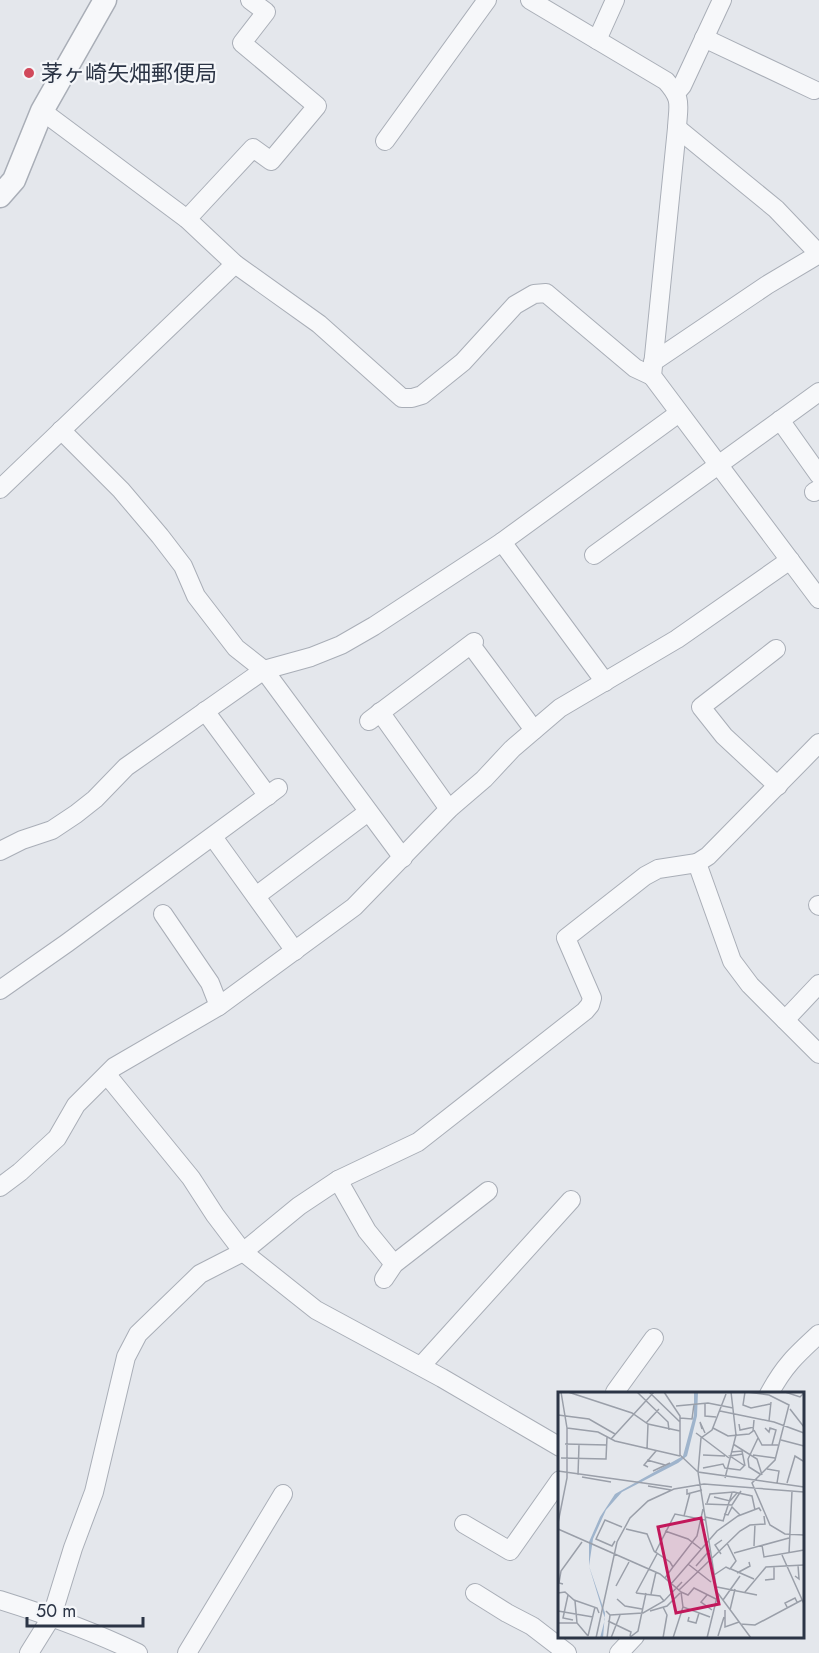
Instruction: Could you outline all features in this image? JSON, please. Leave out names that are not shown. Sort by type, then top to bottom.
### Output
[{"type":"street","points":[[0,196],[14,180],[42,111],[105,0]]},
{"type":"street","points":[[187,219],[253,148],[271,160],[317,105],[242,43],[266,12],[250,0]]},
{"type":"street","points":[[385,141],[487,0]]},
{"type":"street","points":[[530,0],[666,81],[676,93],[677,128],[653,369],[680,413],[819,599]]},
{"type":"street","points":[[597,40],[615,0]]},
{"type":"street","points":[[676,93],[682,86],[722,0]]},
{"type":"street","points":[[704,38],[813,91]]},
{"type":"street","points":[[42,111],[187,219],[235,264],[319,324],[402,398],[422,395],[443,379],[463,362],[515,305],[534,294],[546,293],[635,368],[653,369],[766,285],[819,254],[776,209],[677,128]]},
{"type":"street","points":[[0,489],[235,264]]},
{"type":"street","points":[[594,555],[819,392]]},
{"type":"street","points":[[0,851],[51,830],[76,814],[95,799],[126,767],[264,670],[311,657],[341,645],[374,626],[502,542],[680,413]]},
{"type":"street","points":[[780,420],[818,485]]},
{"type":"street","points":[[61,430],[121,490],[160,536],[183,566],[196,596],[236,648],[264,670],[403,858]]},
{"type":"street","points":[[502,542],[605,682]]},
{"type":"street","points":[[0,1187],[57,1138],[76,1105],[114,1067],[219,1006],[354,907],[449,809],[484,779],[512,749],[560,708],[677,639],[790,560]]},
{"type":"street","points":[[449,809],[375,717],[472,644],[534,730]]},
{"type":"street","points":[[776,649],[701,707],[724,736],[778,786]]},
{"type":"street","points":[[0,990],[273,792],[205,711]]},
{"type":"street","points":[[29,1653],[52,1616],[73,1548],[94,1492],[126,1357],[138,1334],[200,1274],[243,1252],[299,1206],[338,1180],[418,1142],[585,1011],[592,998],[566,938],[645,876],[658,869],[697,863],[708,856],[818,746]]},
{"type":"street","points":[[256,897],[368,812]]},
{"type":"street","points":[[213,837],[295,951]]},
{"type":"street","points":[[697,863],[732,961],[750,985],[819,1054]]},
{"type":"street","points":[[163,914],[210,983],[219,1006]]},
{"type":"street","points":[[785,1020],[819,984]]},
{"type":"street","points":[[107,1075],[191,1178],[243,1252],[316,1310],[421,1366],[558,1446]]},
{"type":"street","points":[[338,1180],[389,1271],[488,1191]]},
{"type":"street","points":[[421,1366],[571,1200]]},
{"type":"street","points":[[770,1392],[781,1371],[819,1334]]},
{"type":"street","points":[[615,1392],[654,1338]]},
{"type":"street","points":[[464,1524],[510,1551],[558,1483]]},
{"type":"street","points":[[186,1653],[282,1494]]},
{"type":"street","points":[[475,1593],[532,1626],[567,1653]]},
{"type":"street","points":[[0,1600],[52,1616],[138,1653]]},
{"type":"street","points":[[619,1653],[633,1638]]},
{"type":"place","name":"茅ヶ崎矢畑郵便局","points":[[29,73]]}]
